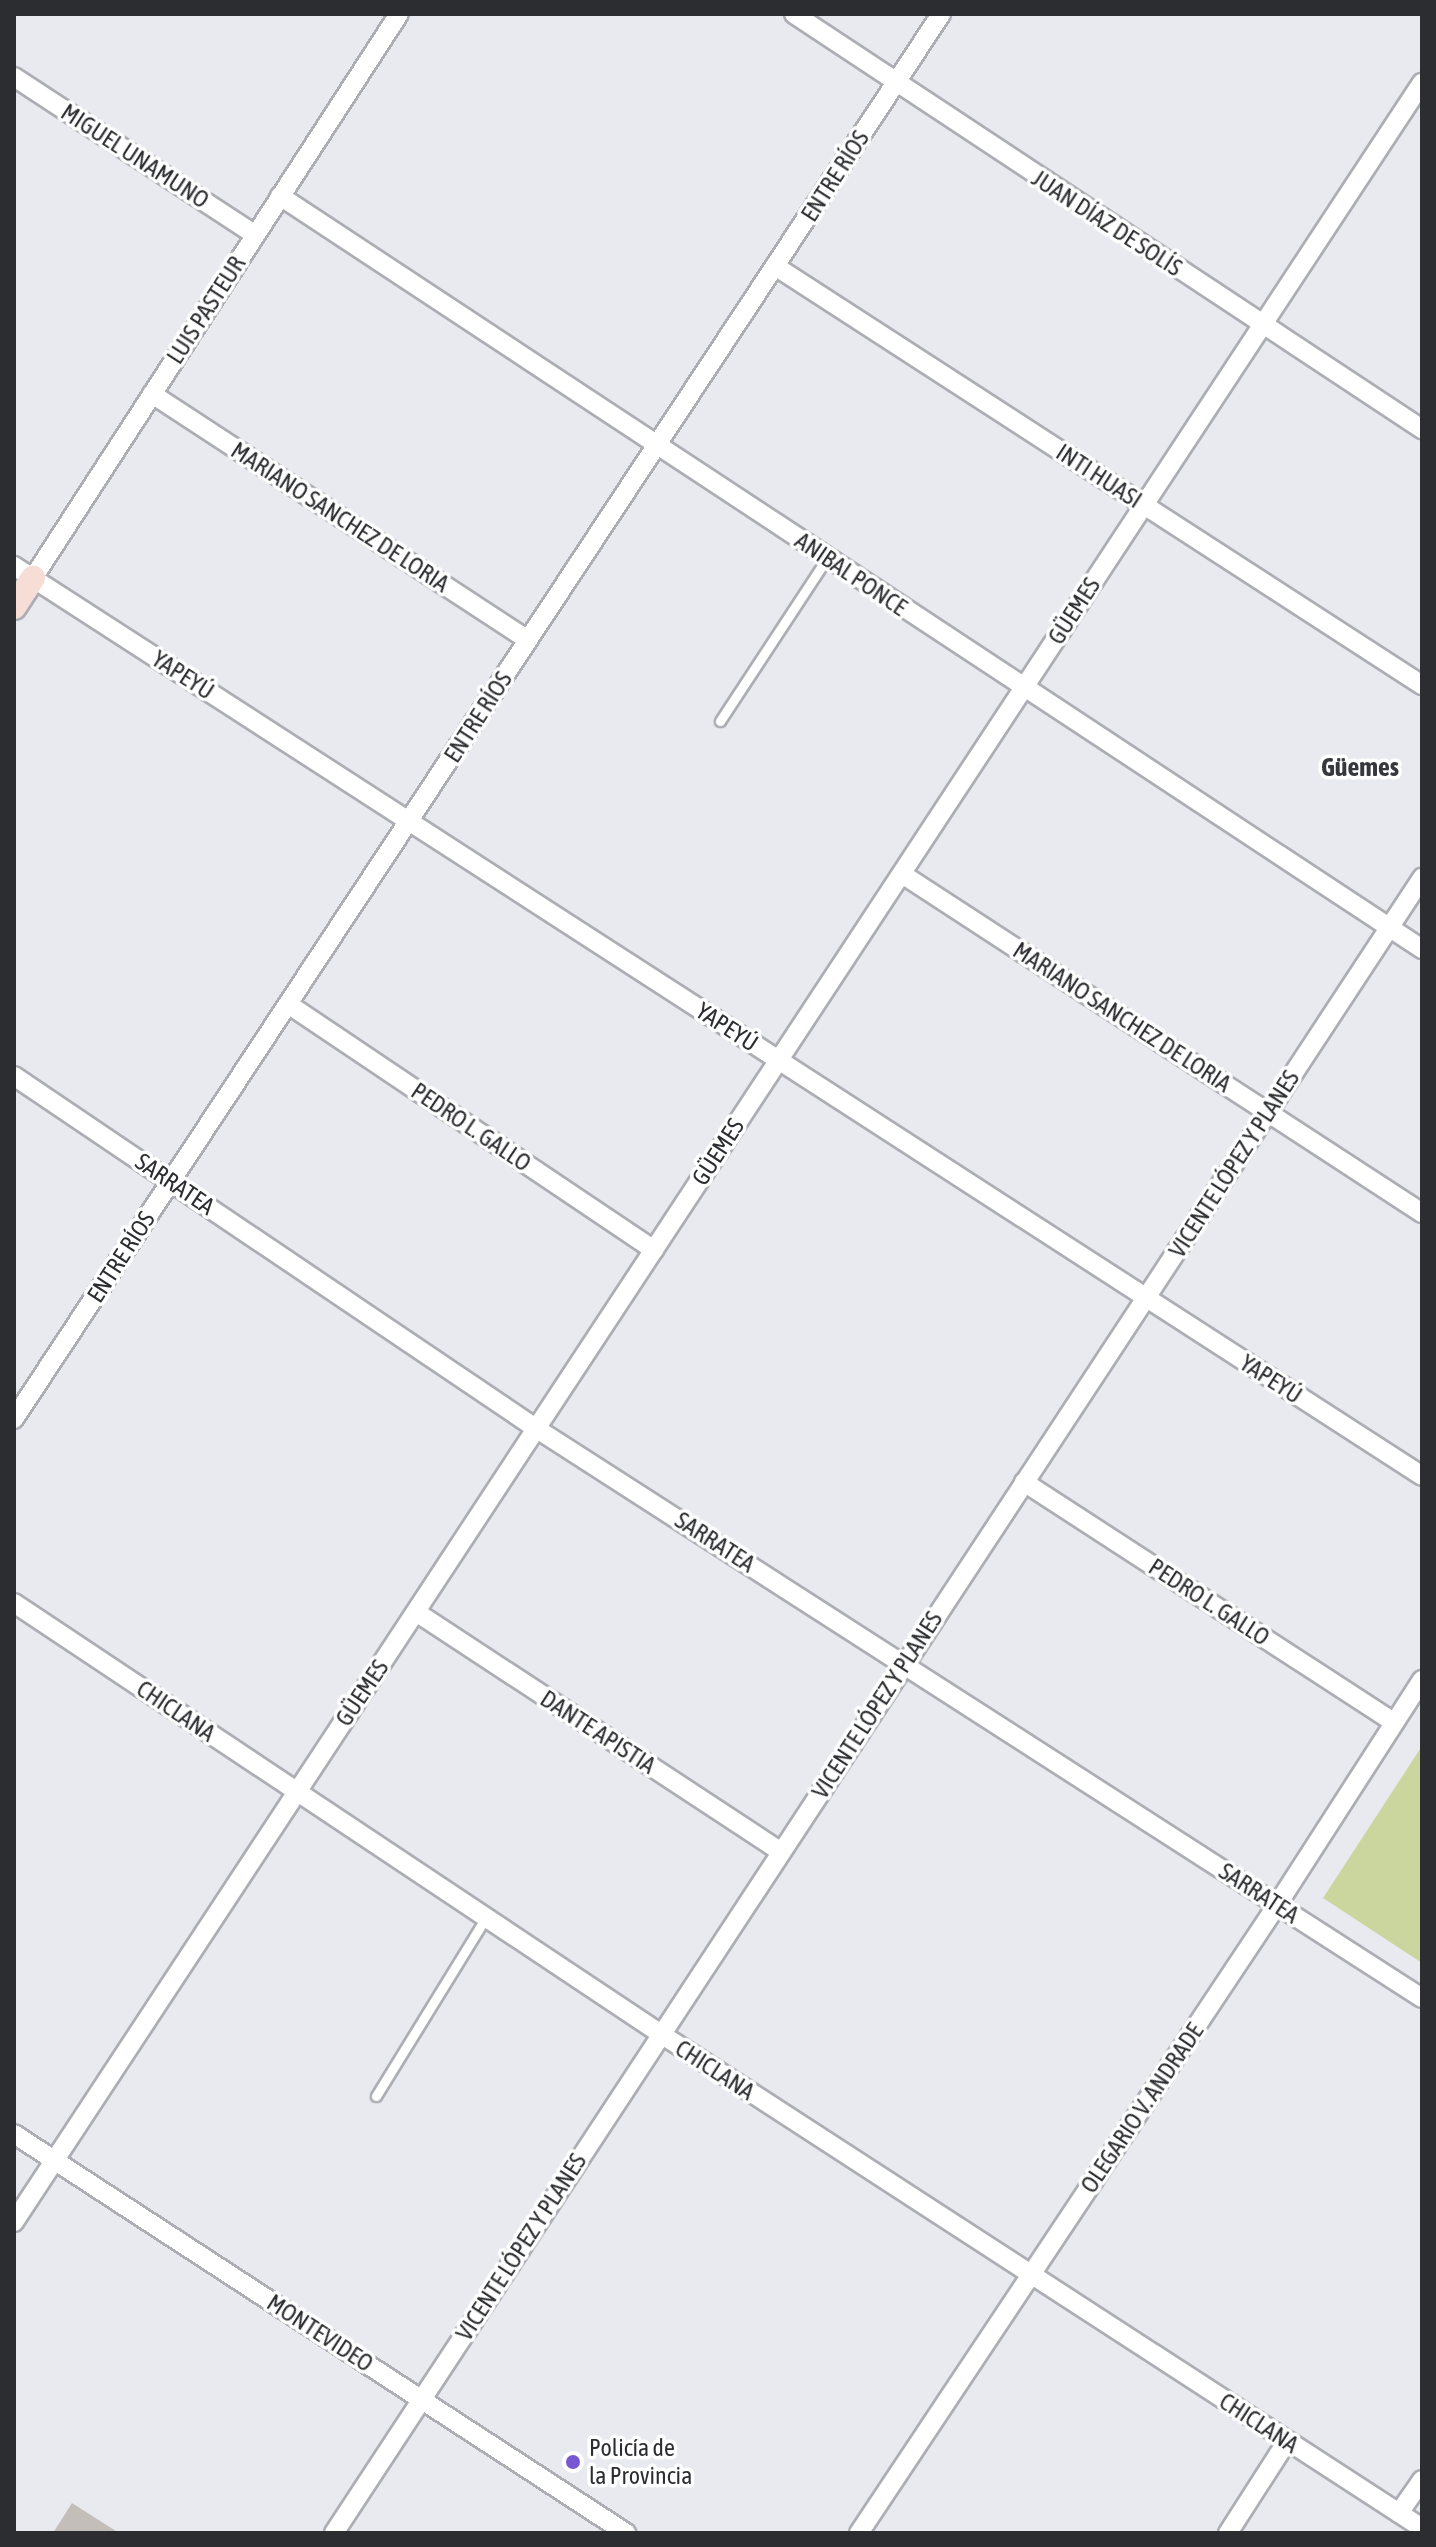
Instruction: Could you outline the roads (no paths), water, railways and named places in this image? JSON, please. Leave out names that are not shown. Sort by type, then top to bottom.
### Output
[{"type":"main road","name":"LUIS PASTEUR","points":[[14,607],[23,572]]},
{"type":"street","name":"LUIS PASTEUR","points":[[23,572],[152,394],[399,14]]},
{"type":"street","name":"JUAN DÍAZ DE SOLÍS","points":[[794,14],[895,84],[1422,429]]},
{"type":"street","name":"ENTRE RÍOS","points":[[14,1419],[941,14]]},
{"type":"street","name":"MIGUEL UNAMUNO","points":[[14,77],[255,235]]},
{"type":"street","name":"GÜEMES","points":[[14,2222],[1422,83]]},
{"type":"street","name":"ANIBAL PONCE","points":[[280,196],[1422,949]]},
{"type":"street","name":"INTI HUASI","points":[[775,266],[1422,685]]},
{"type":"street","name":"MARIANO SANCHEZ DE LORIA","points":[[152,394],[528,640]]},
{"type":"street","name":"YAPEYÚ","points":[[23,572],[1422,1476]]},
{"type":"street","name":"MARIANO SANCHEZ DE LORIA","points":[[902,874],[1422,1213]]},
{"type":"street","name":"VICENTE LÓPEZ Y PLANES","points":[[334,2533],[1422,878]]},
{"type":"street","name":"PEDRO L. GALLO","points":[[288,1004],[654,1250]]},
{"type":"street","name":"SARRATEA","points":[[14,1076],[537,1429],[1422,1998]]},
{"type":"street","name":"PEDRO L. GALLO","points":[[1024,1482],[1394,1722]]},
{"type":"street","name":"CHICLANA","points":[[14,1603],[661,2034],[1422,2528]]},
{"type":"street","name":"DANTE APISTIA","points":[[416,1612],[781,1852]]},
{"type":"street","name":"OLEGARIO V. ANDRADE","points":[[859,2533],[1277,1905],[1422,1680]]},
{"type":"street","name":"MONTEVIDEO","points":[[14,2134],[626,2533]]},
{"type":"street","points":[[1228,2533],[1287,2441]]},
{"type":"street","points":[[1399,2513],[1422,2480]]},
{"type":"lane","points":[[720,721],[827,558]]},
{"type":"lane","points":[[376,2096],[486,1917]]},
{"type":"place","name":"Policía de la Provincia","points":[[573,2462]]},
{"type":"district","name":"Güemes","points":[[1360,768]]}]
